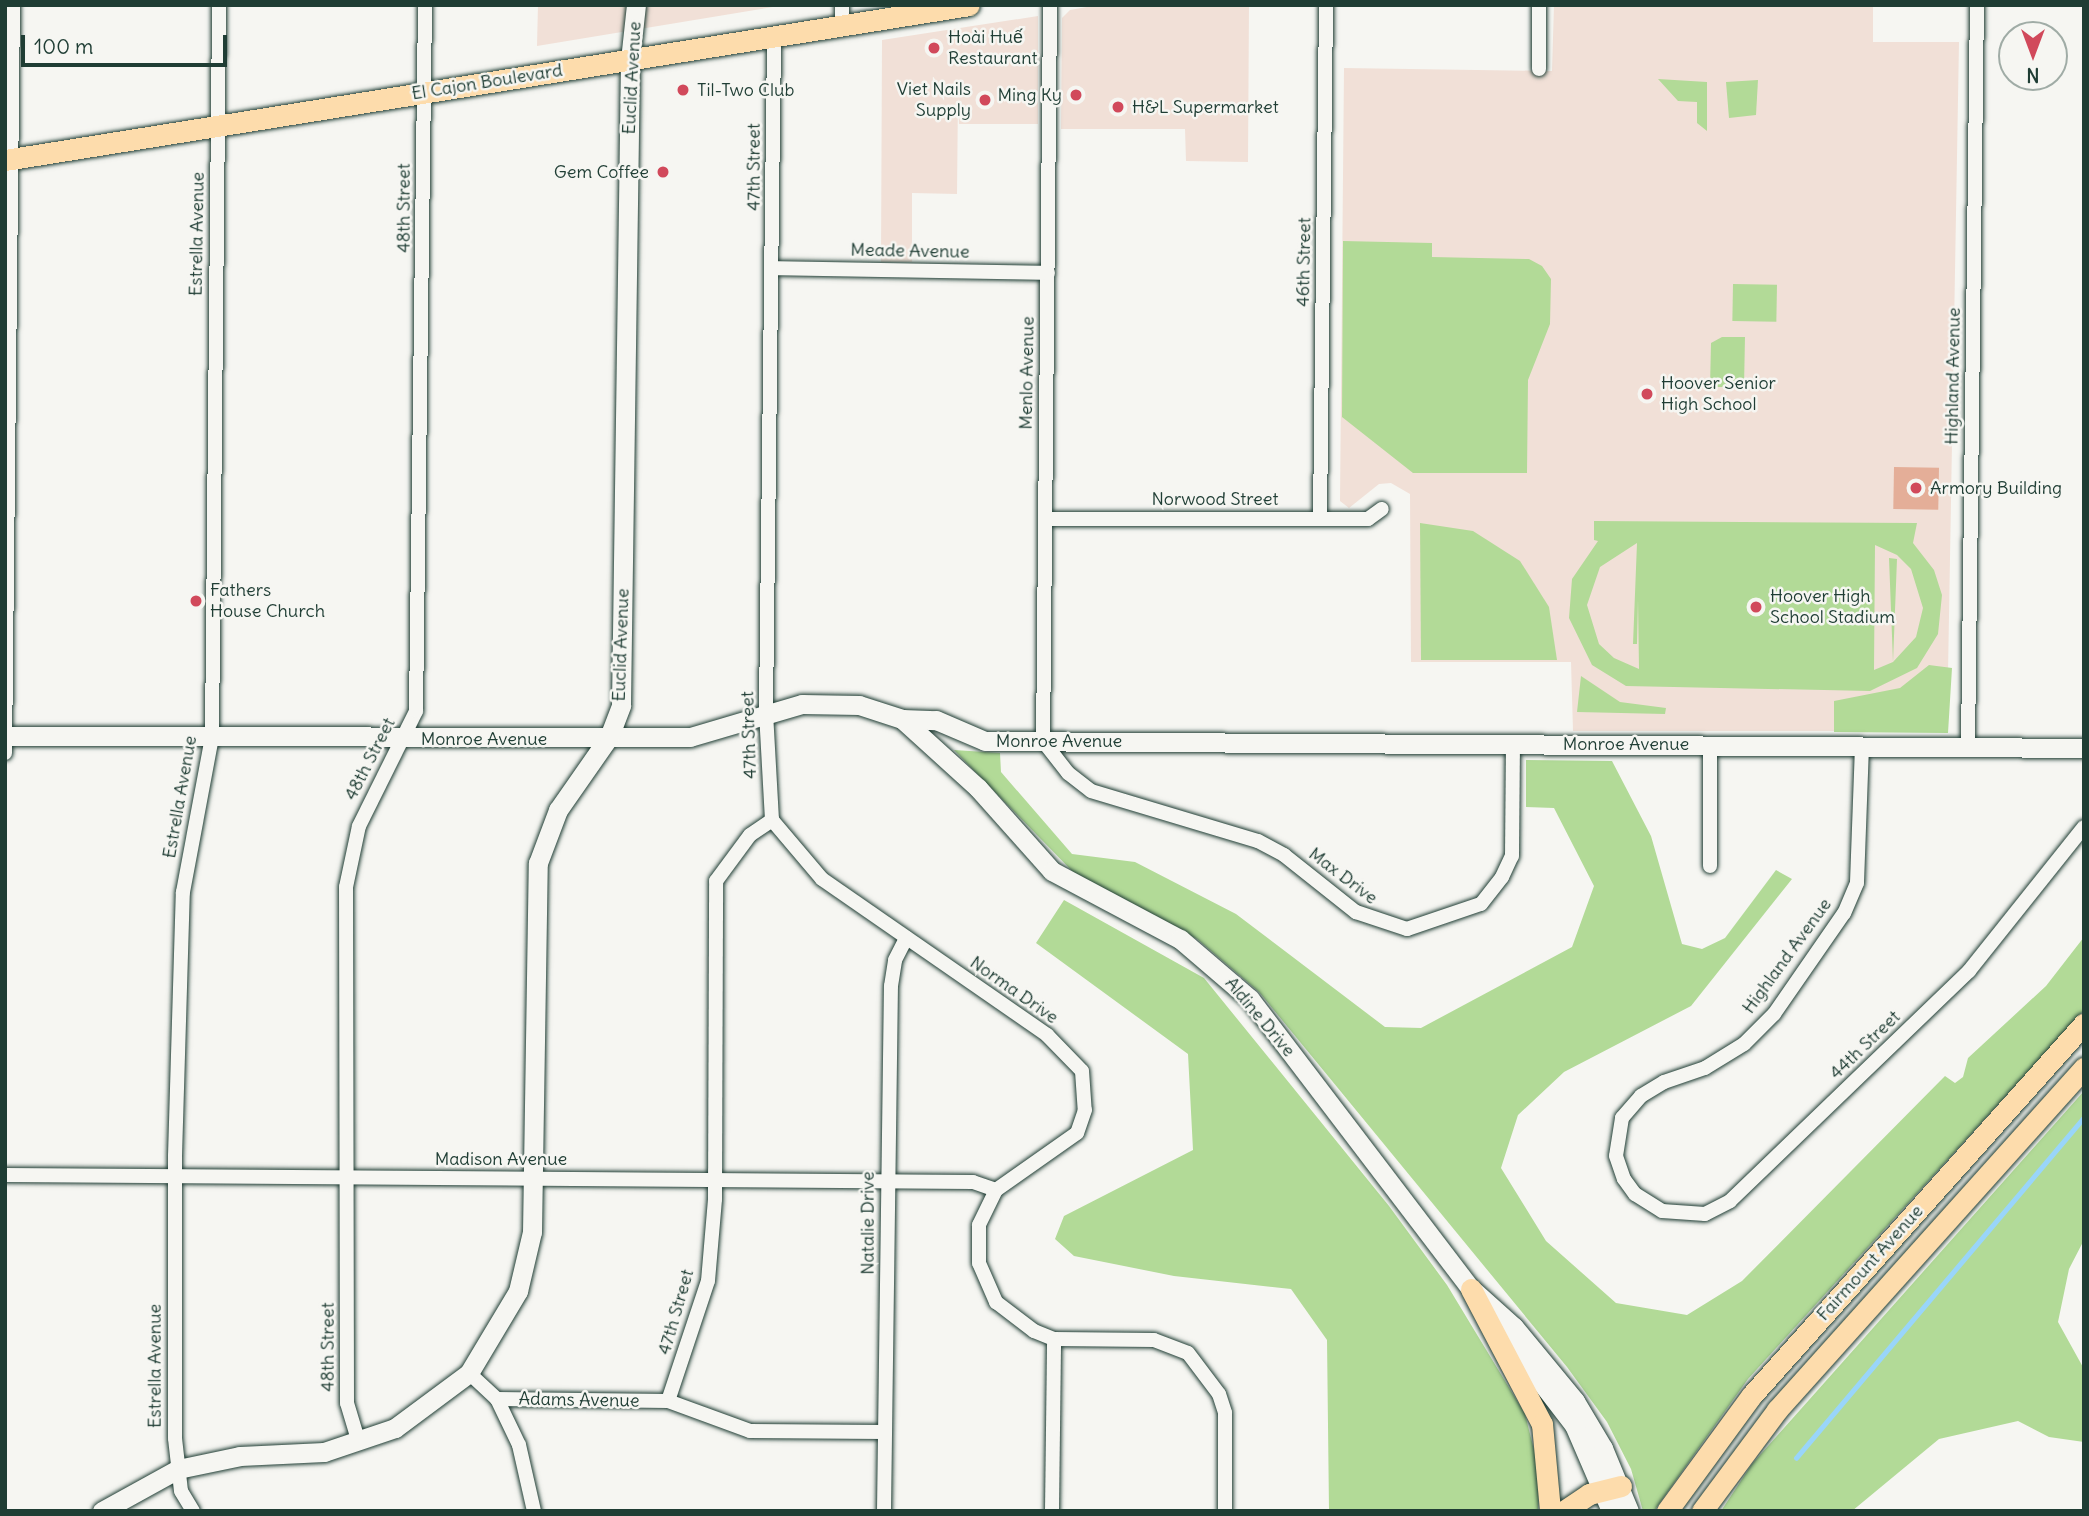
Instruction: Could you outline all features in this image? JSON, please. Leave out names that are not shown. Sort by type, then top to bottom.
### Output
[{"type":"main road","name":"El Cajon Boulevard","points":[[9,159],[774,37],[842,16],[969,5]]},
{"type":"main road","name":"Fairmount Avenue","points":[[1668,1510],[1752,1395],[2084,1024]]},
{"type":"main road","name":"Fairmount Avenue","points":[[1702,1511],[1777,1410],[2084,1068]]},
{"type":"main road","points":[[1471,1289],[1542,1424],[1550,1511]]},
{"type":"main road","points":[[1564,1511],[1612,1488]]},
{"type":"street","points":[[6,742],[9,159],[13,5]]},
{"type":"street","name":"Estrella Avenue","points":[[194,1511],[181,1490],[178,1469],[175,1176],[183,892],[212,737],[219,5]]},
{"type":"street","name":"48th Street","points":[[359,1443],[347,1403],[346,887],[359,826],[416,711],[419,662],[425,5]]},
{"type":"street","name":"Euclid Avenue","points":[[469,1374],[518,1291],[532,1232],[538,863],[558,810],[609,737],[621,705],[630,60],[636,5]]},
{"type":"street","name":"Menlo Avenue","points":[[1043,740],[1050,5]]},
{"type":"street","name":"46th Street","points":[[1320,518],[1326,5]]},
{"type":"street","points":[[1539,5],[1539,69]]},
{"type":"street","name":"Highland Avenue","points":[[1968,747],[1977,5]]},
{"type":"street","name":"47th Street","points":[[668,1401],[708,1281],[715,1180],[716,881],[750,835],[772,820],[766,711],[774,37]]},
{"type":"street","name":"Meade Avenue","points":[[772,268],[1048,273]]},
{"type":"street","name":"Norwood Street","points":[[1045,519],[1368,519],[1382,509]]},
{"type":"street","name":"Monroe Avenue","points":[[6,742],[212,737],[690,737],[766,711],[802,704],[859,705],[902,719],[936,720],[985,740],[2084,748]]},
{"type":"street","name":"Aldine Drive","points":[[902,719],[978,788],[1052,871],[1180,939],[1250,999],[1471,1289],[1514,1327],[1575,1401],[1612,1488],[1629,1511]]},
{"type":"street","name":"Max Drive","points":[[1043,740],[1068,773],[1091,791],[1258,841],[1372,921],[1406,929],[1481,904],[1502,877],[1511,856],[1513,744]]},
{"type":"street","points":[[1710,745],[1710,866]]},
{"type":"street","name":"Highland Avenue","points":[[1635,1194],[1616,1156],[1622,1118],[1641,1096],[1664,1082],[1705,1068],[1744,1044],[1774,1014],[1844,913],[1857,883],[1862,746]]},
{"type":"street","name":"Norma Drive","points":[[772,820],[822,879],[1047,1035],[1082,1071],[1085,1110],[1077,1133],[996,1190],[979,1226],[979,1263],[996,1302],[1034,1331],[1054,1339],[1154,1340],[1194,1359],[1225,1412],[1225,1511]]},
{"type":"street","name":"44th Street","points":[[1635,1194],[1676,1215],[1705,1214],[1730,1201],[1969,971],[2084,827]]},
{"type":"street","name":"Natalie Drive","points":[[884,1511],[891,986],[895,960],[906,938]]},
{"type":"street","name":"Madison Avenue","points":[[5,1175],[973,1182],[996,1190]]},
{"type":"street","points":[[1052,1511],[1054,1339]]},
{"type":"street","points":[[102,1511],[178,1469],[215,1459],[292,1455],[359,1443],[430,1408],[469,1374]]},
{"type":"street","name":"Adams Avenue","points":[[469,1374],[497,1399],[668,1401],[750,1431],[885,1432]]},
{"type":"street","points":[[497,1399],[519,1445],[534,1511]]},
{"type":"street","name":"Aldine Drive","points":[[1611,1511],[1612,1488]]},
{"type":"shaded area","points":[[538,5],[785,5],[537,46]]},
{"type":"shaded area","points":[[1098,5],[1249,5],[1248,162],[1186,161],[1185,129],[1061,129],[1062,18],[1070,10]]},
{"type":"shaded area","name":"Hoover Senior High School","points":[[1554,5],[1873,5],[1873,42],[1959,42],[1947,731],[1573,731],[1571,662],[1411,662],[1410,494],[1391,483],[1379,484],[1349,508],[1340,501],[1344,68],[1552,71]]},
{"type":"shaded area","points":[[1038,16],[1038,124],[959,124],[958,96],[957,194],[912,193],[912,262],[881,262],[882,40]]},
{"type":"green space","points":[[1658,79],[1707,82],[1707,131],[1697,123],[1697,102],[1678,101]]},
{"type":"green space","points":[[1758,80],[1756,115],[1729,118],[1726,82]]},
{"type":"green space","points":[[1343,241],[1432,243],[1432,257],[1529,259],[1542,266],[1551,279],[1550,324],[1528,380],[1527,473],[1413,473],[1342,417]]},
{"type":"green space","points":[[1733,284],[1777,285],[1776,322],[1732,321]]},
{"type":"green space","points":[[1722,337],[1745,337],[1744,387],[1710,387],[1711,343]]},
{"type":"green space","name":"Hoover High School Stadium","points":[[1594,521],[1917,523],[1913,543],[1934,570],[1942,595],[1938,634],[1917,668],[1870,691],[1626,686],[1592,665],[1569,618],[1572,579],[1598,541],[1594,540]],"holes":[[[1637,543],[1633,644],[1637,644],[1638,600],[1639,669],[1614,658],[1599,644],[1587,605],[1600,567]],[[1875,545],[1897,555],[1911,569],[1923,608],[1916,637],[1893,662],[1874,670]]]},
{"type":"green space","points":[[1420,523],[1473,531],[1520,561],[1549,607],[1557,660],[1421,660]]},
{"type":"green space","points":[[1889,558],[1897,559],[1893,662]]},
{"type":"green space","points":[[1929,665],[1952,668],[1948,733],[1834,732],[1834,701],[1900,688]]},
{"type":"green space","points":[[1581,676],[1620,702],[1666,708],[1665,714],[1577,712]]},
{"type":"green space","points":[[954,750],[1000,753],[1001,772],[1072,854],[1135,862],[1236,914],[1385,1027],[1421,1028],[1572,947],[1594,886],[1554,808],[1526,807],[1526,760],[1612,761],[1651,836],[1682,944],[1702,949],[1725,938],[1776,870],[1792,879],[1691,1006],[1564,1072],[1518,1115],[1501,1168],[1546,1241],[1616,1303],[1687,1315],[1742,1281],[1945,1076],[1955,1083],[1963,1077],[1968,1058],[2046,986],[2084,937],[2084,1010],[1748,1379],[1654,1511],[1643,1511],[1631,1469],[1607,1422],[1567,1367],[1259,992],[1197,939],[1075,874]]},
{"type":"green space","points":[[1064,900],[1204,978],[1389,1206],[1447,1285],[1525,1414],[1540,1474],[1538,1511],[1329,1511],[1327,1340],[1291,1289],[1174,1276],[1074,1256],[1055,1239],[1064,1216],[1193,1150],[1188,1054],[1036,943]]},
{"type":"green space","points":[[2084,1091],[2084,1240],[2069,1269],[2058,1322],[2084,1369],[2084,1442],[2049,1437],[2018,1421],[1939,1439],[1852,1511],[1721,1511],[1752,1464]]},
{"type":"building","name":"Armory Building","points":[[1894,467],[1939,468],[1938,510],[1893,509]]},
{"type":"waterway","points":[[1796,1458],[2084,1117]]},
{"type":"place","name":"Hoài Huế Restaurant","points":[[934,48]]},
{"type":"place","name":"Til-Two Club","points":[[683,90]]},
{"type":"place","name":"Ming Ky","points":[[1076,95]]},
{"type":"place","name":"Viet Nails Supply","points":[[985,100]]},
{"type":"place","name":"H&L Supermarket","points":[[1118,107]]},
{"type":"place","name":"Gem Coffee","points":[[663,172]]},
{"type":"place","name":"Hoover Senior High School","points":[[1647,394]]},
{"type":"place","name":"Armory Building","points":[[1916,488]]},
{"type":"place","name":"Fathers House Church","points":[[196,601]]},
{"type":"place","name":"Hoover High School Stadium","points":[[1756,607]]}]
